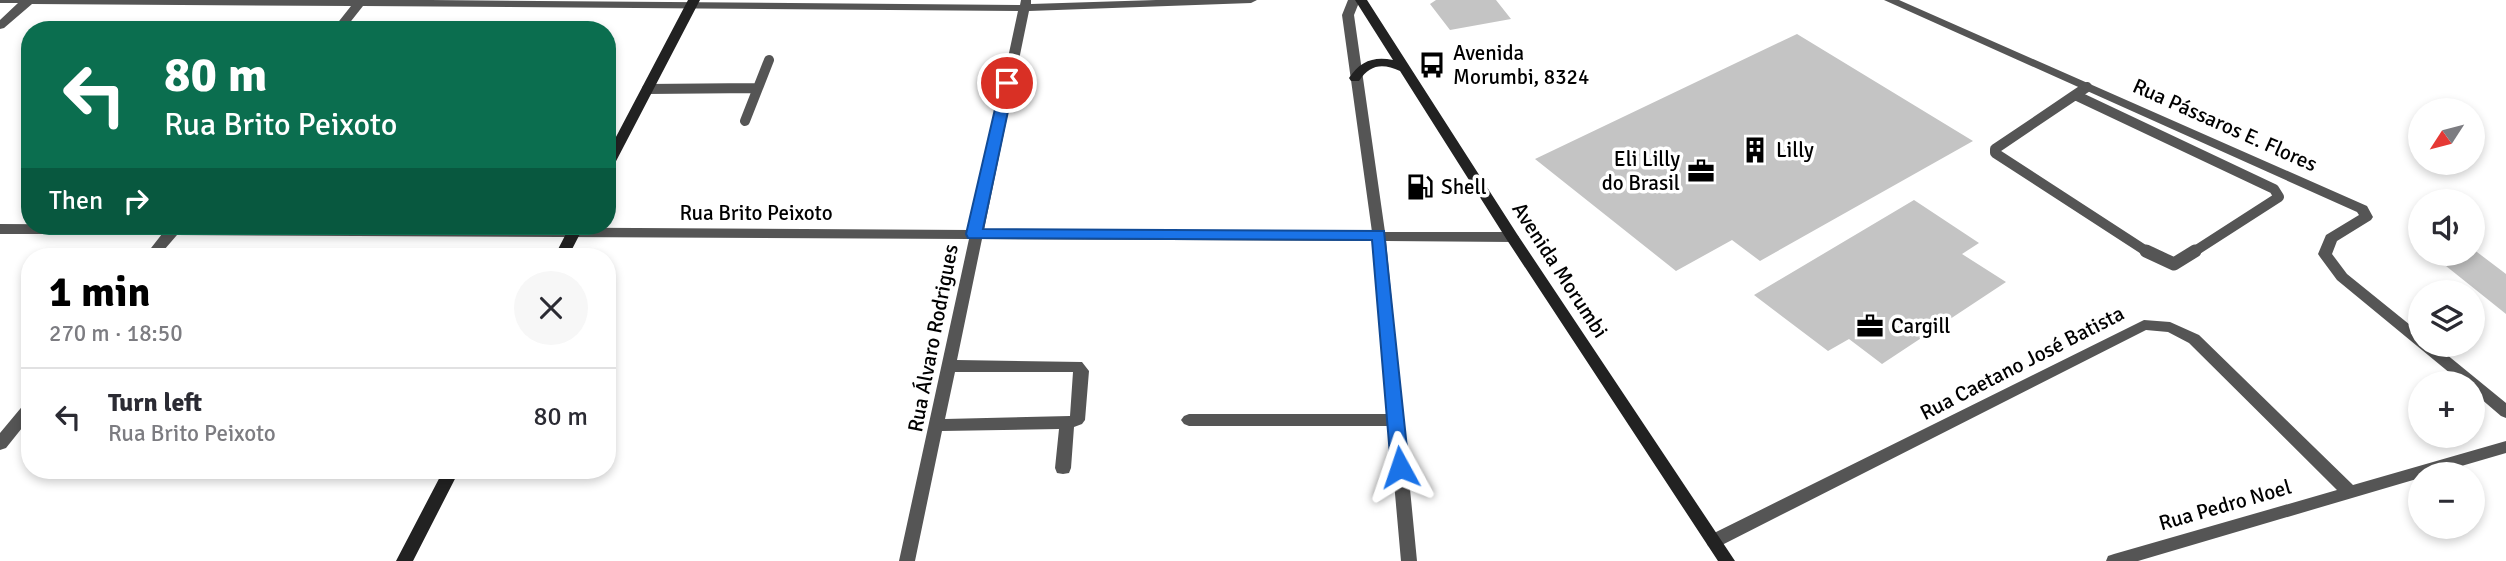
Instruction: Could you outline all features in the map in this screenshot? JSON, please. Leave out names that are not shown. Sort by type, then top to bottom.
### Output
[{"type":"street","points":[[0,0],[1025,4],[1251,0]]},
{"type":"street","points":[[0,26],[29,0]]},
{"type":"street","points":[[1354,0],[1348,15],[1379,235],[1409,561]]},
{"type":"street","name":"Avenida Morumbi","points":[[1361,0],[1513,237],[1727,561]]},
{"type":"street","name":"Rua Pássaros E. Flores","points":[[1890,0],[2362,209],[2366,217],[2330,238],[2325,254],[2342,277],[2408,331]]},
{"type":"street","points":[[345,21],[361,1]]},
{"type":"street","points":[[616,150],[693,2]]},
{"type":"street","name":"Rua Álvaro Rodrigues","points":[[907,561],[938,425],[974,234],[1025,4]]},
{"type":"street","points":[[1355,78],[1362,68],[1377,62],[1404,68]]},
{"type":"street","name":"Rua Brito Peixoto","points":[[0,229],[21,229]]},
{"type":"street","name":"Rua Brito Peixoto","points":[[616,230],[1513,237]]},
{"type":"street","name":"Rua Caetano José Batista","points":[[1714,541],[2144,325],[2168,325],[2194,339],[2350,492]]},
{"type":"street","points":[[2439,357],[2456,371]]},
{"type":"street","points":[[938,425],[1066,423],[1077,420],[1082,371],[1077,366],[949,366]]},
{"type":"street","points":[[2485,395],[2506,412]]},
{"type":"street","points":[[0,444],[21,418]]},
{"type":"street","points":[[1189,420],[1396,420]]},
{"type":"street","points":[[1063,468],[1066,423]]},
{"type":"street","points":[[2350,492],[2506,447]]},
{"type":"street","points":[[404,561],[447,479]]},
{"type":"street","name":"Rua Pedro Noel","points":[[2114,561],[2350,492]]},
{"type":"lane","points":[[745,121],[769,60]]},
{"type":"lane","points":[[2075,95],[2274,189],[2279,197],[2174,264],[2162,261],[1994,153],[1995,149],[2075,95],[2087,87]]},
{"type":"lane","points":[[648,89],[757,88]]},
{"type":"building","points":[[1436,0],[1496,0],[1511,19],[1450,30],[1430,4]]},
{"type":"building","name":"Lilly","points":[[1797,34],[1973,141],[1760,261],[1732,240],[1676,271],[1535,159]]},
{"type":"building","points":[[1914,200],[1979,243],[1962,254],[2006,282],[1882,364],[1849,339],[1828,351],[1754,295]]},
{"type":"building","points":[[2485,258],[2506,274],[2506,314],[2485,297],[2485,280],[2464,280],[2446,266],[2485,266]]},
{"type":"place","name":"Avenida Morumbi, 8324","points":[[1432,65]]},
{"type":"place","name":"Lilly","points":[[1755,150]]},
{"type":"place","name":"Eli Lilly do Brasil","points":[[1701,171]]},
{"type":"place","name":"Shell","points":[[1420,187]]},
{"type":"place","name":"Cargill","points":[[1870,326]]},
{"type":"route","points":[[1007,83],[974,234],[1379,235],[1400,467]]}]
